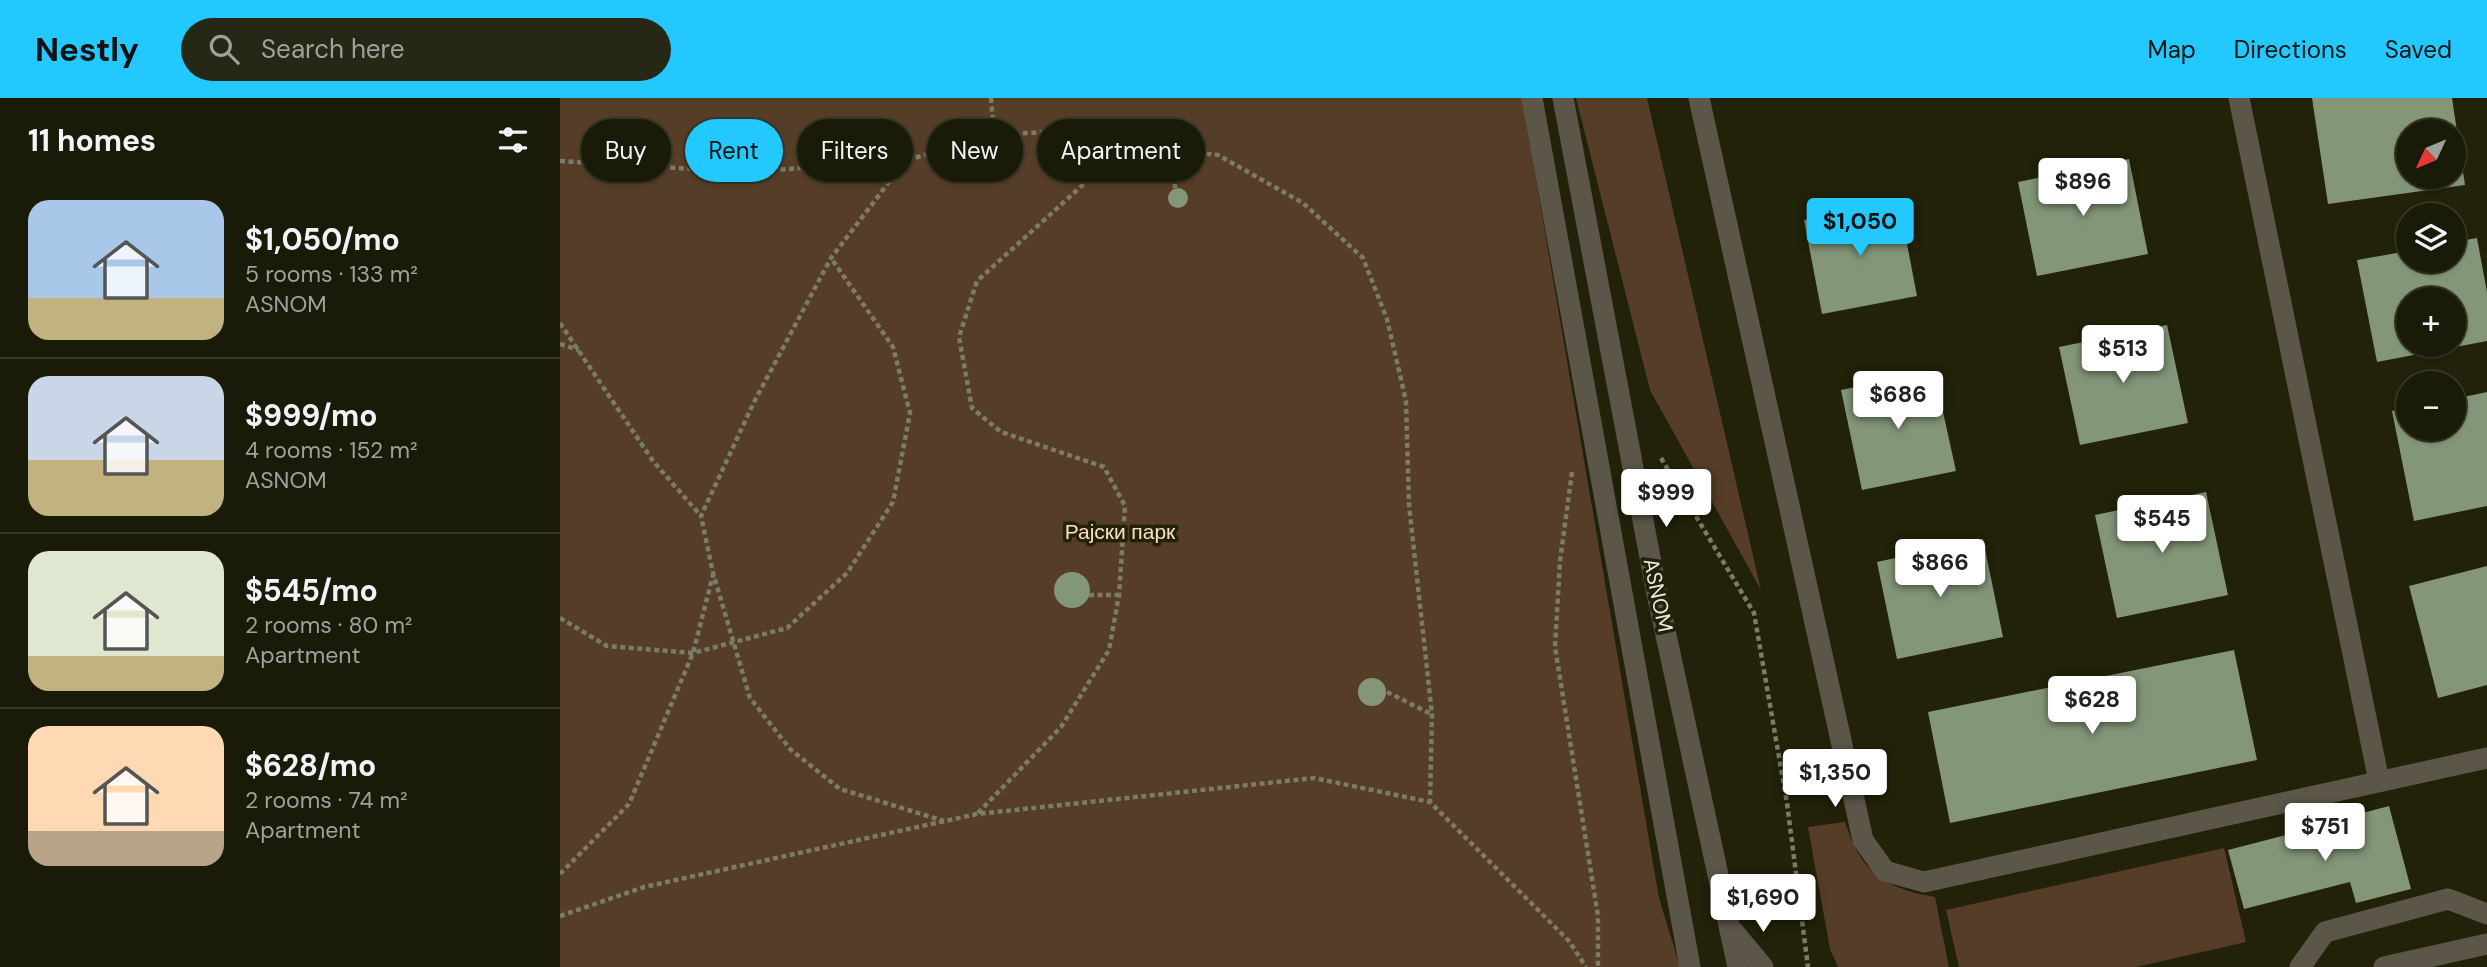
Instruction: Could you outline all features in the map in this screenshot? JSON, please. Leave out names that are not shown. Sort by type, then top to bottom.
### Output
[{"type":"street","name":"ASNOM","points":[[1532,98],[1687,963]]},
{"type":"street","name":"ASNOM","points":[[1563,98],[1656,589],[1738,967]]},
{"type":"street","points":[[1699,98],[1863,840],[1885,871],[1924,882],[2487,758]]},
{"type":"street","points":[[2239,98],[2379,781]]},
{"type":"street","points":[[2300,967],[2325,932],[2448,899],[2487,914]]},
{"type":"street","points":[[1730,928],[1763,967]]},
{"type":"street","points":[[2384,967],[2487,944]]},
{"type":"path","points":[[991,98],[992,119]]},
{"type":"path","points":[[1205,154],[1218,155],[1303,203],[1363,258],[1387,319],[1406,401],[1409,505],[1432,714],[1430,802]]},
{"type":"path","points":[[560,161],[744,172],[797,168]]},
{"type":"path","points":[[701,516],[754,402],[831,258],[889,182]]},
{"type":"path","points":[[977,814],[1061,727],[1109,650],[1119,595],[1125,506],[1104,467],[1001,432],[972,408],[959,338],[977,281],[1086,182]]},
{"type":"path","points":[[1175,182],[1175,188]]},
{"type":"path","points":[[560,618],[607,646],[692,653],[787,628],[847,573],[893,502],[910,412],[893,347],[831,258]]},
{"type":"path","points":[[560,323],[581,350],[653,461],[701,516],[713,573],[750,698],[790,749],[840,789],[944,821]]},
{"type":"path","points":[[560,344],[581,350]]},
{"type":"path","points":[[1661,458],[1754,613],[1787,803],[1808,967]]},
{"type":"path","points":[[1572,468],[1560,561],[1555,647],[1598,916],[1598,967]]},
{"type":"path","points":[[560,874],[628,804],[692,653],[713,573]]},
{"type":"path","points":[[1089,595],[1119,595]]},
{"type":"path","points":[[1387,692],[1432,714]]},
{"type":"path","points":[[560,916],[644,887],[977,814],[1314,778],[1430,802],[1569,941],[1586,967]]},
{"type":"green space","name":"Рајски парк","points":[[560,98],[1522,98],[1659,898],[1680,967],[560,967]]},
{"type":"green space","points":[[1576,98],[1647,98],[1761,590],[1650,390]]},
{"type":"green space","points":[[1845,822],[1858,854],[1876,875],[1901,889],[1935,897],[1949,967],[1838,967],[1830,949],[1808,827]]},
{"type":"green space","points":[[2224,848],[2246,942],[2136,967],[1959,967],[1946,910]]},
{"type":"building","points":[[2312,98],[2452,98],[2455,119],[2396,119],[2396,189],[2436,189],[2328,204]]},
{"type":"building","points":[[2129,159],[2148,254],[2037,276],[2018,182]]},
{"type":"building","points":[[1174,188],[1182,188],[1188,198],[1182,208],[1174,208],[1168,202],[1168,194]]},
{"type":"building","points":[[1899,202],[1917,296],[1822,314],[1804,220]]},
{"type":"building","points":[[2477,238],[2487,292],[2487,341],[2466,345],[2466,287],[2396,287],[2396,357],[2403,357],[2377,362],[2357,260],[2396,253],[2396,273],[2466,273],[2466,240]]},
{"type":"building","points":[[2167,325],[2188,423],[2080,445],[2059,347]]},
{"type":"building","points":[[1934,371],[1956,471],[1862,490],[1841,390]]},
{"type":"building","points":[[2487,392],[2487,506],[2414,521],[2398,441],[2466,441],[2466,396]]},
{"type":"building","points":[[2396,410],[2396,431],[2392,411]]},
{"type":"building","points":[[2206,492],[2228,595],[2117,618],[2095,515]]},
{"type":"building","points":[[1983,539],[2003,637],[1897,659],[1877,562]]},
{"type":"building","points":[[2487,566],[2487,685],[2438,698],[2409,586]]},
{"type":"building","points":[[1072,572],[1085,577],[1090,590],[1085,603],[1072,608],[1059,603],[1054,590],[1059,577]]},
{"type":"building","points":[[2234,650],[2257,760],[1950,823],[1928,712]]},
{"type":"building","points":[[1372,678],[1382,682],[1386,692],[1382,702],[1372,706],[1362,702],[1358,692],[1362,682]]},
{"type":"building","points":[[2389,806],[2411,889],[2356,903],[2350,882],[2244,909],[2228,850],[2286,835],[2290,848],[2340,835],[2336,820]]}]
